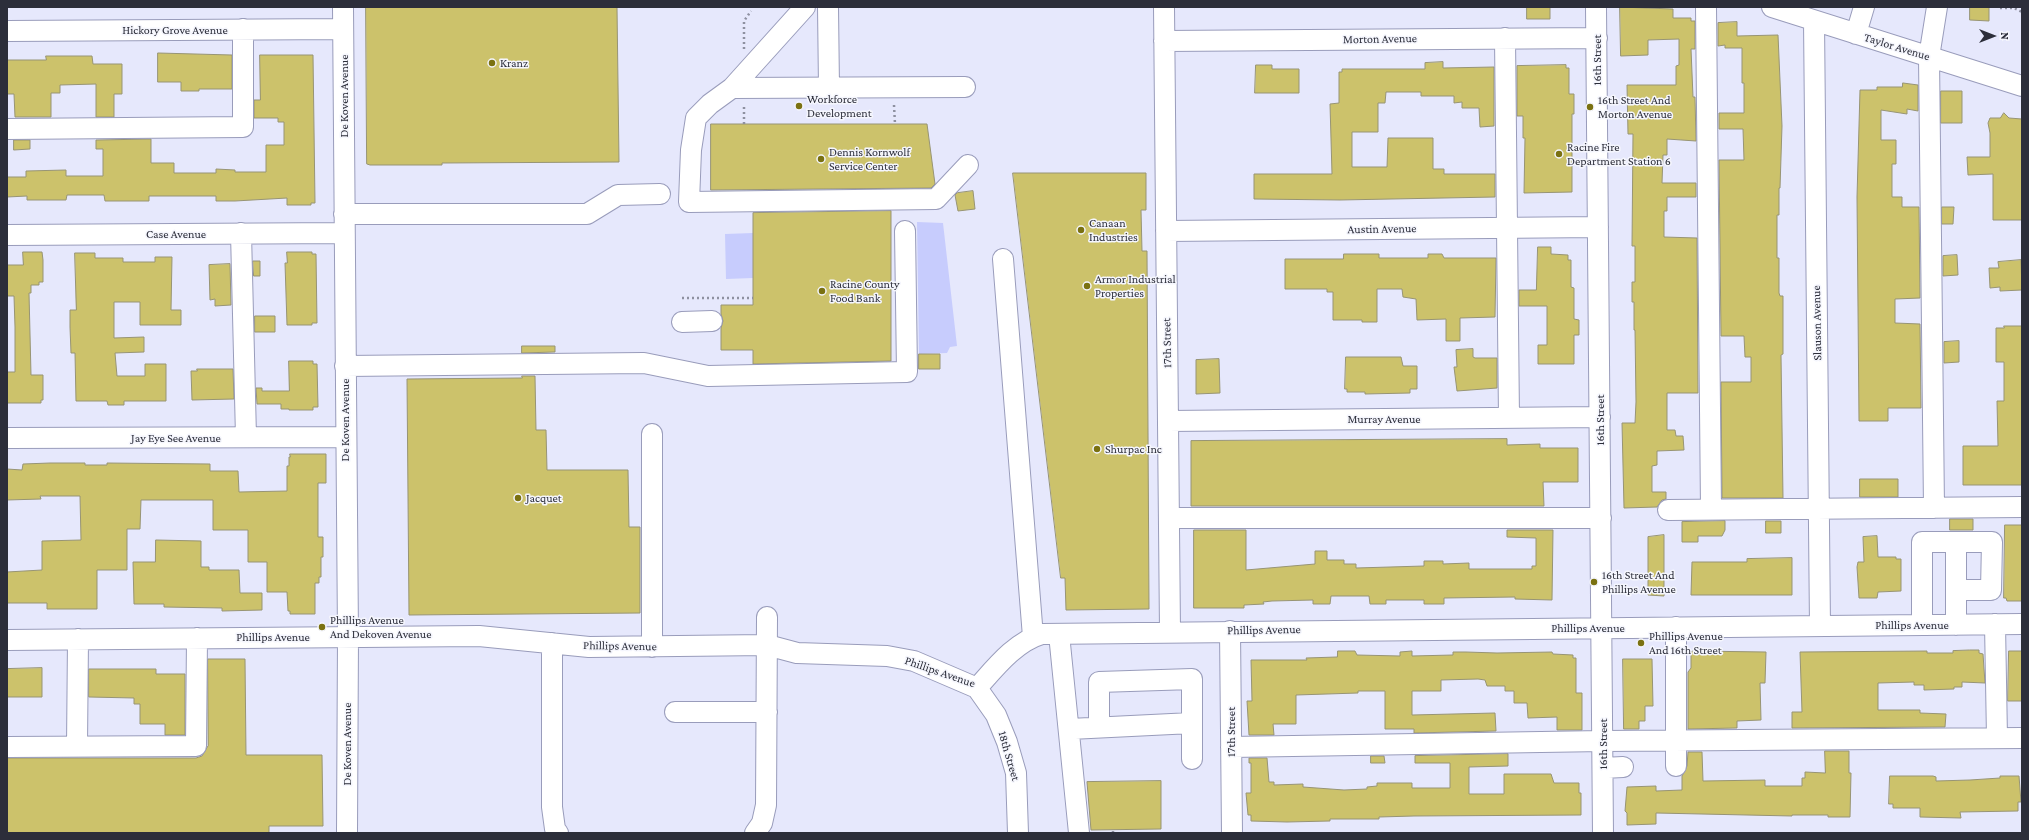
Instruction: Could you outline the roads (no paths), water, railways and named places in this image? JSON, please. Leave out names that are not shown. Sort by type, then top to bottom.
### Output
[{"type":"street","name":"De Koven Avenue","points":[[343,7],[345,437],[348,637],[347,833]]},
{"type":"street","points":[[805,7],[732,88],[710,104],[696,118],[691,150],[689,202],[936,199],[968,165]]},
{"type":"street","points":[[828,7],[829,88]]},
{"type":"street","name":"17th Street","points":[[1164,7],[1170,631]]},
{"type":"street","name":"16th Street","points":[[1596,7],[1603,833]]},
{"type":"street","points":[[1706,7],[1711,509]]},
{"type":"street","name":"Taylor Avenue","points":[[1772,7],[2022,86]]},
{"type":"street","points":[[1856,34],[1864,7]]},
{"type":"street","points":[[1934,508],[1930,57],[1937,7]]},
{"type":"street","name":"Slauson Avenue","points":[[1814,20],[1820,626]]},
{"type":"street","points":[[7,129],[243,127],[243,29]]},
{"type":"street","name":"Hickory Grove Avenue","points":[[7,31],[343,29]]},
{"type":"street","points":[[1505,38],[1509,418]]},
{"type":"street","name":"Morton Avenue","points":[[1164,41],[1597,38]]},
{"type":"street","points":[[732,88],[965,87]]},
{"type":"street","name":"Case Avenue","points":[[7,235],[241,233],[344,224],[587,214],[618,195],[660,194]]},
{"type":"street","name":"Austin Avenue","points":[[1166,231],[1598,228]]},
{"type":"street","points":[[345,366],[644,363],[708,376],[907,372],[905,231]]},
{"type":"street","points":[[241,233],[246,437]]},
{"type":"street","points":[[1003,259],[1033,637]]},
{"type":"street","points":[[682,322],[712,321]]},
{"type":"street","name":"Murray Avenue","points":[[1168,421],[1600,417]]},
{"type":"street","points":[[652,434],[652,647]]},
{"type":"street","name":"Jay Eye See Avenue","points":[[7,438],[345,437]]},
{"type":"street","points":[[1668,510],[2022,507]]},
{"type":"street","points":[[1169,518],[1601,518]]},
{"type":"street","points":[[1922,625],[1922,542],[1992,542],[1992,590],[1956,590]]},
{"type":"street","points":[[1956,542],[1956,624]]},
{"type":"street","points":[[755,833],[762,823],[766,805],[767,617]]},
{"type":"street","points":[[1995,624],[1997,738]]},
{"type":"street","name":"Phillips Avenue","points":[[7,640],[479,636],[589,647],[767,645],[796,653],[888,656],[914,661],[977,688],[1022,644],[1033,637],[1042,634],[1170,631],[2022,624]]},
{"type":"street","points":[[1676,627],[1676,766]]},
{"type":"street","name":"17th Street","points":[[1230,631],[1232,833]]},
{"type":"street","points":[[1059,634],[1070,729],[1079,833]]},
{"type":"street","points":[[7,747],[196,746],[197,638]]},
{"type":"street","points":[[77,746],[78,640]]},
{"type":"street","points":[[552,643],[552,808],[555,829],[558,833]]},
{"type":"street","points":[[1099,727],[1099,682],[1192,679],[1192,758]]},
{"type":"street","name":"18th Street","points":[[977,688],[996,715],[1007,742],[1014,767],[1018,808],[1017,832]]},
{"type":"street","points":[[675,712],[766,712]]},
{"type":"street","points":[[1070,729],[1192,723]]},
{"type":"street","points":[[1231,747],[1676,740],[2022,738]]},
{"type":"street","points":[[1603,768],[1623,767]]},
{"type":"place","name":"Kranz","points":[[492,63]]},
{"type":"place","name":"Workforce Development","points":[[799,106]]},
{"type":"place","name":"16th Street And Morton Avenue","points":[[1590,107]]},
{"type":"place","name":"Racine Fire Department Station 6","points":[[1559,154]]},
{"type":"place","name":"Dennis Kornwolf Service Center","points":[[821,159]]},
{"type":"place","name":"Canaan Industries","points":[[1081,230]]},
{"type":"place","name":"Armor Industrial Properties","points":[[1087,286]]},
{"type":"place","name":"Racine County Food Bank","points":[[822,291]]},
{"type":"place","name":"Shurpac Inc","points":[[1097,449]]},
{"type":"place","name":"Jacquet","points":[[518,498]]},
{"type":"place","name":"16th Street And Phillips Avenue","points":[[1594,582]]},
{"type":"place","name":"Phillips Avenue And Dekoven Avenue","points":[[322,627]]},
{"type":"place","name":"Phillips Avenue And 16th Street","points":[[1641,643]]}]
